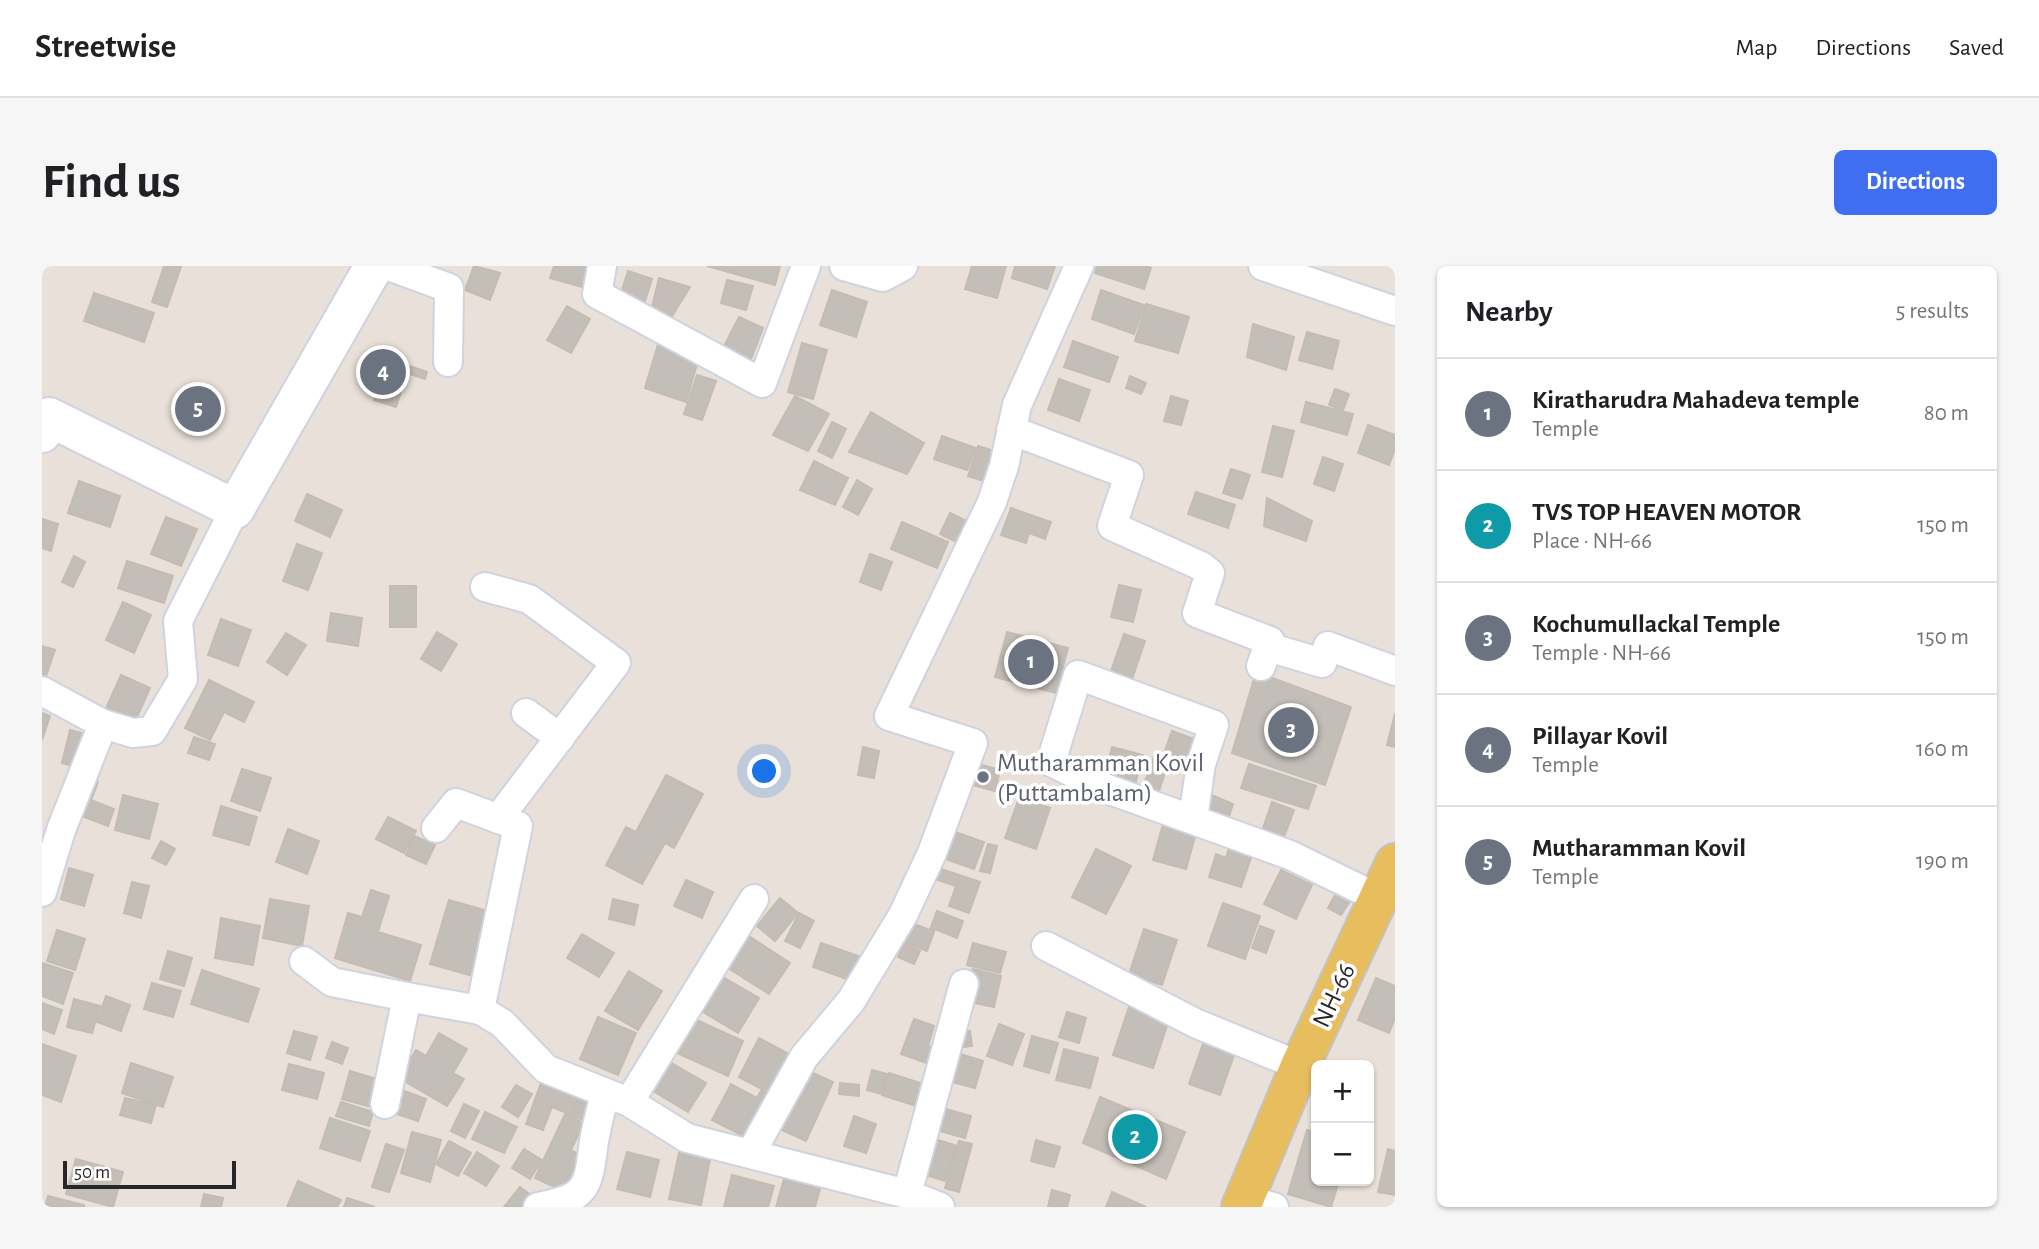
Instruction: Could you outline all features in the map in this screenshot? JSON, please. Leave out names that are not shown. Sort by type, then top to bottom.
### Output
[{"type":"main road","points":[[45,421],[235,509],[374,266]]},
{"type":"main road","name":"NH-66","points":[[1254,1205],[1300,1066],[1395,863]]},
{"type":"street","points":[[389,266],[449,288],[448,362]]},
{"type":"street","points":[[602,266],[597,294],[762,383],[806,266]]},
{"type":"street","points":[[844,266],[883,277],[903,266]]},
{"type":"street","points":[[751,1153],[804,1057],[851,1001],[903,915],[932,853],[973,743],[889,716],[992,502],[1004,466],[1017,405],[1079,266]]},
{"type":"street","points":[[1263,266],[1395,311]]},
{"type":"street","points":[[1011,430],[1129,475],[1112,526],[1201,566],[1210,573],[1197,613],[1270,641],[1265,657],[1322,663],[1328,646],[1395,671]]},
{"type":"street","points":[[42,691],[103,724],[133,733],[152,731],[183,679],[177,621],[235,509]]},
{"type":"street","points":[[485,587],[529,599],[616,663],[498,819]]},
{"type":"street","points":[[1193,818],[1201,764],[1214,725],[1078,675],[1051,762],[1102,787],[1290,855],[1378,898]]},
{"type":"street","points":[[526,713],[560,738]]},
{"type":"street","points":[[42,892],[61,830],[103,724]]},
{"type":"street","points":[[436,828],[456,803],[518,826],[480,1010]]},
{"type":"street","points":[[538,1207],[574,1197],[584,1186],[594,1162],[595,1137],[617,1098],[754,899]]},
{"type":"street","points":[[1046,946],[1195,1023],[1300,1066]]},
{"type":"street","points":[[304,961],[332,982],[480,1010],[502,1023],[546,1069],[617,1098],[687,1139],[907,1194],[940,1207]]},
{"type":"street","points":[[907,1194],[964,984]]},
{"type":"street","points":[[385,1104],[407,997]]},
{"type":"building","points":[[164,266],[181,267],[167,307],[152,302]]},
{"type":"building","points":[[474,266],[500,273],[490,300],[465,290]]},
{"type":"building","points":[[554,266],[592,266],[586,288],[550,278]]},
{"type":"building","points":[[707,266],[780,266],[775,285]]},
{"type":"building","points":[[972,266],[1006,266],[997,298],[965,289]]},
{"type":"building","points":[[1015,266],[1055,266],[1047,289],[1012,278]]},
{"type":"building","points":[[1097,266],[1151,268],[1144,289],[1095,273]]},
{"type":"building","points":[[628,271],[652,279],[642,311],[618,303]]},
{"type":"building","points":[[659,278],[690,287],[669,321],[652,307]]},
{"type":"building","points":[[727,280],[753,286],[746,310],[721,303]]},
{"type":"building","points":[[832,290],[867,302],[856,337],[820,325]]},
{"type":"building","points":[[1101,290],[1144,305],[1134,334],[1092,319]]},
{"type":"building","points":[[94,293],[154,313],[144,342],[84,321]]},
{"type":"building","points":[[1146,304],[1189,317],[1178,353],[1135,341]]},
{"type":"building","points":[[567,306],[590,319],[571,353],[547,340]]},
{"type":"building","points":[[739,317],[763,328],[749,364],[722,350]]},
{"type":"building","points":[[1253,324],[1294,337],[1286,370],[1247,357]]},
{"type":"building","points":[[1307,332],[1339,341],[1332,369],[1299,360]]},
{"type":"building","points":[[659,341],[699,357],[686,402],[645,388]]},
{"type":"building","points":[[1073,341],[1118,357],[1109,382],[1064,367]]},
{"type":"building","points":[[802,343],[827,350],[813,399],[788,392]]},
{"type":"building","points":[[371,353],[427,372],[425,379],[407,373],[396,407],[374,400],[379,387],[361,382]]},
{"type":"building","points":[[697,375],[716,381],[702,420],[684,414]]},
{"type":"building","points":[[1130,376],[1146,383],[1141,394],[1126,388]]},
{"type":"building","points":[[1059,379],[1090,390],[1079,421],[1048,410]]},
{"type":"building","points":[[1335,389],[1349,394],[1343,410],[1329,405]]},
{"type":"building","points":[[795,396],[829,414],[808,451],[773,435]]},
{"type":"building","points":[[1171,396],[1188,401],[1181,425],[1164,421]]},
{"type":"building","points":[[188,397],[214,404],[208,422],[183,415]]},
{"type":"building","points":[[1306,402],[1353,414],[1347,435],[1301,422]]},
{"type":"building","points":[[871,412],[924,443],[907,474],[849,452]]},
{"type":"building","points":[[832,422],[846,429],[832,458],[818,451]]},
{"type":"building","points":[[1368,425],[1395,435],[1395,449],[1389,465],[1358,453]]},
{"type":"building","points":[[1273,426],[1294,431],[1282,477],[1262,472]]},
{"type":"building","points":[[942,436],[976,448],[967,470],[934,459]]},
{"type":"building","points":[[978,446],[1004,454],[994,484],[968,476]]},
{"type":"building","points":[[1323,457],[1343,464],[1334,491],[1314,484]]},
{"type":"building","points":[[814,461],[848,478],[835,505],[800,490]]},
{"type":"building","points":[[1231,469],[1250,475],[1242,499],[1223,493]]},
{"type":"building","points":[[857,480],[872,489],[858,515],[843,507]]},
{"type":"building","points":[[79,481],[120,496],[110,527],[68,513]]},
{"type":"building","points":[[1196,492],[1235,505],[1228,528],[1188,514]]},
{"type":"building","points":[[307,494],[342,510],[330,537],[295,521]]},
{"type":"building","points":[[1267,498],[1312,521],[1306,541],[1264,526]]},
{"type":"building","points":[[1011,508],[1051,522],[1045,539],[1029,533],[1026,543],[1001,535]]},
{"type":"building","points":[[950,513],[973,524],[963,545],[940,534]]},
{"type":"building","points":[[166,517],[197,529],[181,566],[151,554]]},
{"type":"building","points":[[42,519],[58,524],[51,551],[42,548]]},
{"type":"building","points":[[902,522],[948,542],[937,568],[891,549]]},
{"type":"building","points":[[297,544],[322,553],[308,590],[283,581]]},
{"type":"building","points":[[870,554],[892,562],[881,590],[860,582]]},
{"type":"building","points":[[74,556],[85,562],[73,587],[62,582]]},
{"type":"building","points":[[127,561],[173,576],[164,603],[118,588]]},
{"type":"building","points":[[1119,585],[1141,590],[1133,622],[1111,617]]},
{"type":"building","points":[[390,586],[416,586],[416,627],[390,627]]},
{"type":"building","points":[[123,602],[151,615],[134,653],[106,640]]},
{"type":"building","points":[[331,613],[362,618],[358,646],[327,641]]},
{"type":"building","points":[[221,619],[251,630],[238,666],[208,655]]},
{"type":"building","points":[[437,632],[457,644],[441,671],[421,659]]},
{"type":"building","points":[[1007,632],[1068,648],[1056,693],[995,677]]},
{"type":"building","points":[[286,633],[306,645],[287,675],[267,662]]},
{"type":"building","points":[[1124,634],[1145,641],[1131,682],[1110,674]]},
{"type":"building","points":[[42,646],[55,650],[46,676],[42,675]]},
{"type":"building","points":[[1256,672],[1351,707],[1325,785],[1232,753]]},
{"type":"building","points":[[121,675],[150,688],[133,726],[104,713]]},
{"type":"building","points":[[209,680],[254,702],[244,722],[224,712],[210,740],[185,728]]},
{"type":"building","points":[[42,713],[50,716],[42,740]]},
{"type":"building","points":[[1395,714],[1395,747],[1387,745]]},
{"type":"building","points":[[70,730],[89,735],[80,768],[62,763]]},
{"type":"building","points":[[1172,731],[1194,739],[1185,764],[1163,756]]},
{"type":"building","points":[[194,737],[215,744],[209,760],[188,753]]},
{"type":"building","points":[[863,747],[879,751],[874,778],[858,775]]},
{"type":"building","points":[[1112,747],[1143,755],[1135,785],[1104,777]]},
{"type":"building","points":[[1154,756],[1169,761],[1156,800],[1140,795]]},
{"type":"building","name":"Mutharamman Kovil (Puttambalam)","points":[[971,762],[1000,770],[995,791],[965,783]]},
{"type":"building","points":[[1249,764],[1316,786],[1308,809],[1241,788]]},
{"type":"building","points":[[242,769],[271,778],[260,811],[231,801]]},
{"type":"building","points":[[666,775],[703,794],[674,848],[665,843],[642,884],[606,865],[626,827],[636,832]]},
{"type":"building","points":[[90,778],[98,782],[91,800],[114,809],[108,826],[76,814]]},
{"type":"building","points":[[1209,794],[1233,804],[1230,813],[1205,804]]},
{"type":"building","points":[[123,795],[158,804],[149,839],[115,830]]},
{"type":"building","points":[[1019,798],[1050,808],[1036,849],[1005,838]]},
{"type":"building","points":[[1272,802],[1294,810],[1281,845],[1260,837]]},
{"type":"building","points":[[1200,804],[1230,814],[1227,824],[1197,814]]},
{"type":"building","points":[[221,806],[257,817],[249,845],[213,835]]},
{"type":"building","points":[[388,817],[416,831],[404,853],[376,839]]},
{"type":"building","points":[[1165,817],[1198,826],[1186,869],[1153,860]]},
{"type":"building","points":[[944,828],[984,842],[974,869],[934,855]]},
{"type":"building","points":[[288,829],[319,841],[307,874],[276,862]]},
{"type":"building","points":[[414,836],[435,845],[426,864],[406,855]]},
{"type":"building","points":[[161,841],[175,849],[166,865],[152,858]]},
{"type":"building","points":[[1231,841],[1254,849],[1241,887],[1209,877],[1216,854],[1226,858]]},
{"type":"building","points":[[988,844],[997,846],[990,873],[980,871]]},
{"type":"building","points":[[1096,849],[1131,866],[1106,914],[1072,897]]},
{"type":"building","points":[[935,867],[980,882],[969,913],[949,906],[956,886],[932,878]]},
{"type":"building","points":[[69,868],[93,875],[84,906],[61,899]]},
{"type":"building","points":[[1281,870],[1312,885],[1296,919],[1264,904]]},
{"type":"building","points":[[686,880],[713,892],[702,918],[674,906]]},
{"type":"building","points":[[132,882],[149,886],[141,918],[124,913]]},
{"type":"building","points":[[371,890],[389,896],[378,932],[421,945],[410,981],[335,958],[348,913],[362,917]]},
{"type":"building","points":[[1336,893],[1350,901],[1341,915],[1328,908]]},
{"type":"building","points":[[780,898],[798,913],[775,941],[757,926]]},
{"type":"building","points":[[270,899],[309,906],[302,946],[263,938]]},
{"type":"building","points":[[613,899],[638,905],[634,925],[609,919]]},
{"type":"building","points":[[449,900],[491,912],[473,976],[430,964]]},
{"type":"building","points":[[1223,903],[1260,916],[1245,959],[1208,946]]},
{"type":"building","points":[[937,911],[963,921],[957,938],[935,929],[927,951],[903,942],[911,923],[930,930]]},
{"type":"building","points":[[799,913],[814,921],[800,948],[785,941]]},
{"type":"building","points":[[221,918],[260,926],[253,965],[215,958]]},
{"type":"building","points":[[1260,926],[1274,931],[1266,953],[1252,948]]},
{"type":"building","points":[[1144,929],[1177,940],[1162,985],[1129,974]]},
{"type":"building","points":[[57,930],[85,939],[75,970],[47,961]]},
{"type":"building","points":[[741,931],[790,963],[769,994],[720,963]]},
{"type":"building","points":[[582,934],[614,953],[599,977],[567,958]]},
{"type":"building","points":[[821,943],[864,958],[855,982],[813,967]]},
{"type":"building","points":[[973,943],[1006,952],[1000,973],[967,965]]},
{"type":"building","points":[[904,944],[920,951],[914,964],[898,957]]},
{"type":"building","points":[[168,951],[192,958],[184,986],[160,979]]},
{"type":"building","points":[[42,963],[73,973],[63,1004],[42,996]]},
{"type":"building","points":[[973,969],[1001,976],[994,1007],[965,1001]]},
{"type":"building","points":[[202,970],[259,989],[248,1022],[191,1004]]},
{"type":"building","points":[[629,971],[662,991],[638,1030],[605,1011]]},
{"type":"building","points":[[723,977],[759,998],[738,1033],[703,1012]]},
{"type":"building","points":[[1376,978],[1395,986],[1395,1018],[1389,1033],[1358,1020]]},
{"type":"building","points":[[152,983],[181,991],[173,1017],[144,1009]]},
{"type":"building","points":[[106,996],[130,1005],[121,1031],[97,1022]]},
{"type":"building","points":[[74,999],[100,1006],[92,1033],[67,1027]]},
{"type":"building","points":[[42,1003],[62,1010],[54,1034],[42,1029]]},
{"type":"building","points":[[1129,1007],[1169,1020],[1153,1068],[1113,1055]]},
{"type":"building","points":[[1067,1012],[1086,1018],[1079,1043],[1059,1037]]},
{"type":"building","points":[[598,1017],[636,1033],[618,1075],[580,1059]]},
{"type":"building","points":[[692,1018],[743,1041],[728,1076],[677,1053]]},
{"type":"building","points":[[914,1019],[934,1026],[928,1046],[938,1049],[932,1065],[901,1054]]},
{"type":"building","points":[[999,1024],[1024,1034],[1012,1065],[987,1056]]},
{"type":"building","points":[[294,1031],[317,1037],[310,1060],[287,1053]]},
{"type":"building","points":[[970,1031],[972,1046],[957,1048],[955,1033]]},
{"type":"building","points":[[439,1033],[467,1049],[453,1073],[464,1079],[447,1106],[399,1078],[416,1050],[426,1056]]},
{"type":"building","points":[[1032,1036],[1058,1043],[1049,1073],[1024,1066]]},
{"type":"building","points":[[759,1038],[798,1059],[753,1141],[712,1120],[731,1084],[757,1098],[762,1089],[739,1077]]},
{"type":"building","points":[[1204,1041],[1235,1052],[1220,1095],[1189,1084]]},
{"type":"building","points":[[332,1042],[348,1048],[342,1064],[326,1058]]},
{"type":"building","points":[[42,1044],[76,1056],[61,1102],[42,1095]]},
{"type":"building","points":[[1064,1049],[1098,1058],[1090,1088],[1056,1080]]},
{"type":"building","points":[[960,1054],[983,1061],[975,1088],[952,1082]]},
{"type":"building","points":[[670,1062],[706,1083],[688,1112],[653,1091]]},
{"type":"building","points":[[131,1063],[173,1077],[163,1107],[122,1093]]},
{"type":"building","points":[[289,1064],[324,1073],[317,1099],[282,1090]]},
{"type":"building","points":[[802,1068],[833,1082],[806,1141],[773,1126]]},
{"type":"building","points":[[872,1070],[887,1074],[882,1094],[867,1090]]},
{"type":"building","points":[[350,1071],[380,1080],[372,1107],[342,1099]]},
{"type":"building","points":[[889,1073],[923,1084],[916,1106],[882,1095]]},
{"type":"building","points":[[541,1083],[579,1097],[572,1115],[552,1107],[543,1130],[526,1124]]},
{"type":"building","points":[[840,1083],[859,1085],[859,1096],[839,1094]]},
{"type":"building","points":[[516,1085],[532,1094],[518,1117],[502,1107]]},
{"type":"building","points":[[399,1089],[426,1099],[418,1121],[391,1112]]},
{"type":"building","points":[[1100,1097],[1185,1132],[1166,1179],[1083,1143]]},
{"type":"building","points":[[125,1098],[156,1105],[151,1123],[120,1115]]},
{"type":"building","points":[[580,1100],[591,1105],[584,1120],[573,1116]]},
{"type":"building","points":[[341,1102],[373,1112],[369,1126],[336,1116]]},
{"type":"building","points":[[464,1104],[479,1111],[465,1138],[451,1131]]},
{"type":"building","points":[[938,1107],[971,1116],[965,1138],[933,1129]]},
{"type":"building","points":[[485,1112],[517,1127],[504,1153],[472,1139]]},
{"type":"building","points":[[565,1114],[584,1123],[571,1150],[580,1155],[563,1191],[535,1178]]},
{"type":"building","points":[[854,1116],[876,1124],[866,1153],[844,1146]]},
{"type":"building","points":[[330,1118],[370,1131],[360,1161],[320,1148]]},
{"type":"building","points":[[1307,1130],[1311,1131],[1311,1186],[1337,1186],[1331,1207],[1288,1194]]},
{"type":"building","points":[[412,1132],[441,1140],[430,1182],[401,1173]]},
{"type":"building","points":[[935,1139],[957,1146],[945,1181],[923,1174]]},
{"type":"building","points":[[1036,1140],[1060,1147],[1054,1167],[1031,1161]]},
{"type":"building","points":[[449,1141],[471,1153],[458,1176],[436,1164]]},
{"type":"building","points":[[959,1141],[972,1144],[959,1192],[945,1188]]},
{"type":"building","points":[[386,1144],[404,1150],[389,1192],[372,1187]]},
{"type":"building","points":[[524,1149],[542,1160],[530,1179],[512,1168]]},
{"type":"building","points":[[1388,1149],[1395,1151],[1395,1195],[1378,1192]]},
{"type":"building","points":[[477,1152],[499,1166],[486,1186],[464,1173]]},
{"type":"building","points":[[627,1152],[659,1160],[650,1197],[617,1189]]},
{"type":"building","points":[[679,1153],[710,1159],[701,1205],[669,1199]]},
{"type":"building","points":[[76,1159],[123,1172],[113,1207],[66,1194]]},
{"type":"building","points":[[732,1175],[774,1186],[768,1207],[724,1207]]},
{"type":"building","points":[[784,1179],[820,1189],[815,1207],[776,1207]]},
{"type":"building","points":[[298,1181],[341,1200],[337,1207],[287,1207]]},
{"type":"building","points":[[520,1187],[532,1196],[524,1207],[504,1207]]},
{"type":"building","points":[[1052,1190],[1070,1195],[1067,1207],[1048,1207]]},
{"type":"building","points":[[1112,1192],[1146,1207],[1106,1207]]},
{"type":"building","points":[[204,1194],[223,1198],[221,1207],[201,1207]]},
{"type":"building","points":[[48,1196],[84,1205],[84,1207],[45,1207]]},
{"type":"building","points":[[347,1198],[375,1207],[344,1207]]},
{"type":"place","name":"Pillayar Kovil","points":[[383,372]]},
{"type":"place","name":"Mutharamman Kovil","points":[[198,409]]},
{"type":"place","name":"Kiratharudra Mahadeva temple","points":[[1031,662]]},
{"type":"place","name":"Kochumullackal Temple","points":[[1291,730]]},
{"type":"place","name":"Mutharamman Kovil (Puttambalam)","points":[[983,777]]},
{"type":"place","name":"TVS TOP HEAVEN MOTOR","points":[[1135,1137]]}]
